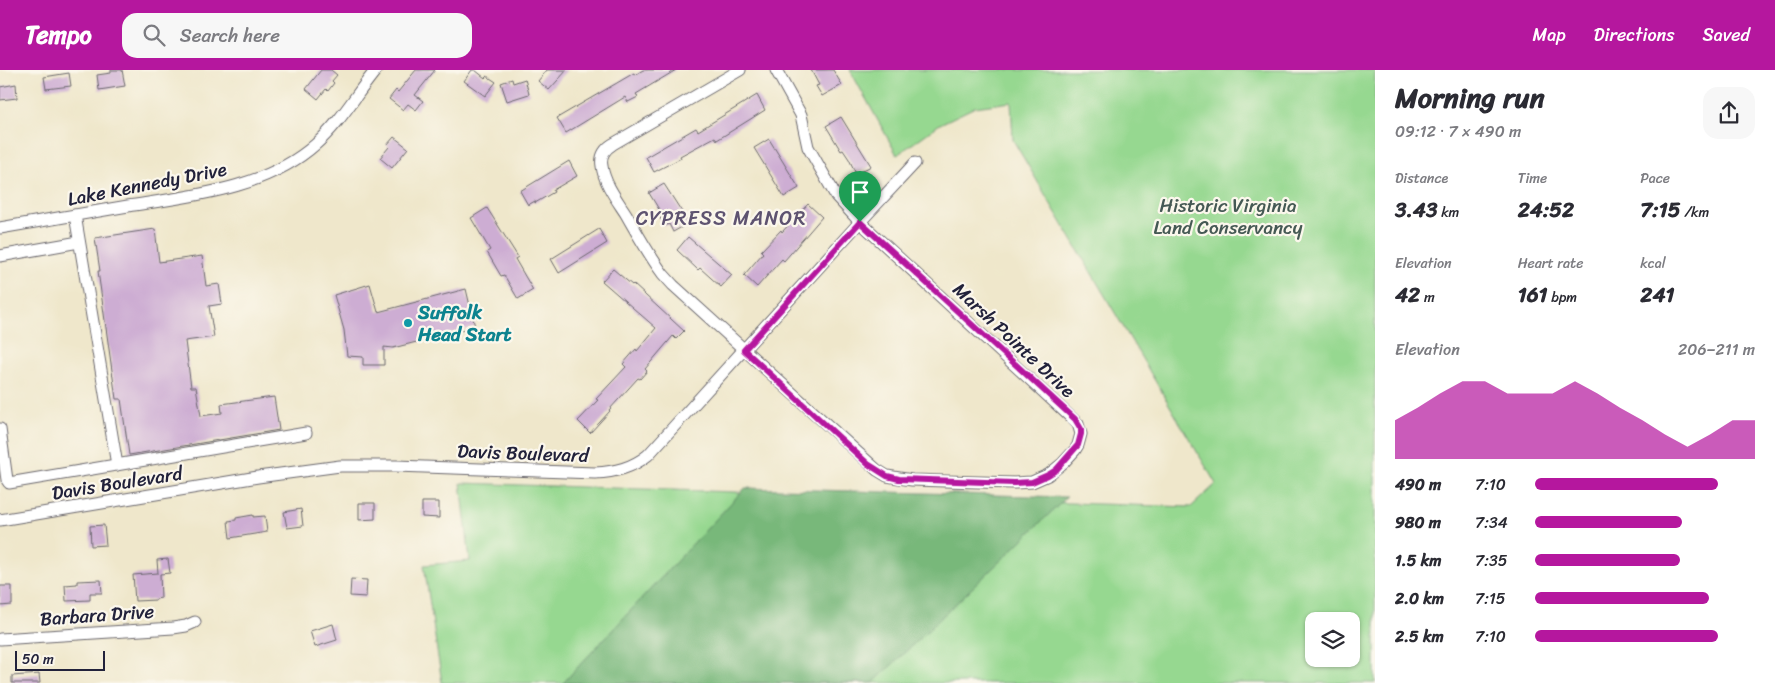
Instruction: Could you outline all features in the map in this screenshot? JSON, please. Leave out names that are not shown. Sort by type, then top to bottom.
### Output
[{"type":"street","name":"Lake Kennedy Drive","points":[[0,228],[214,192],[263,177],[296,159],[316,144],[331,128],[376,70]]},
{"type":"street","points":[[740,70],[605,149],[601,164],[603,173],[612,191],[663,274],[744,350]]},
{"type":"street","points":[[776,70],[801,115],[808,146],[838,200],[860,222]]},
{"type":"street","name":"Davis Boulevard","points":[[0,520],[229,482],[340,466],[396,466],[595,473],[629,468],[648,455],[915,163]]},
{"type":"street","points":[[74,215],[117,465]]},
{"type":"street","name":"Marsh Pointe Drive","points":[[744,350],[868,464],[887,476],[912,480],[1023,483],[1048,475],[1069,456],[1078,445],[1081,434],[1081,429],[1075,419],[860,222]]},
{"type":"street","points":[[0,256],[79,242]]},
{"type":"street","points":[[0,430],[9,483],[306,433]]},
{"type":"street","name":"Barbara Drive","points":[[0,639],[173,628],[195,622]]},
{"type":"green space","name":"Historic Virginia Land Conservancy","points":[[850,70],[1375,70],[1375,683],[442,683],[424,565],[470,561],[461,483],[1191,507],[1216,484],[1013,140],[1011,102],[975,107],[940,124],[897,155]]},
{"type":"green space","points":[[745,488],[1067,497],[873,683],[563,683]]},
{"type":"building","points":[[111,70],[122,70],[125,86],[99,90],[97,75],[111,73]]},
{"type":"building","points":[[321,70],[331,70],[337,75],[328,91],[326,89],[318,99],[306,89]]},
{"type":"building","points":[[416,70],[435,70],[415,95],[423,101],[416,110],[408,104],[403,110],[389,99],[396,90],[398,92]]},
{"type":"building","points":[[472,70],[496,82],[485,96],[464,81]]},
{"type":"building","points":[[547,70],[567,70],[549,90],[538,81]]},
{"type":"building","points":[[643,70],[676,70],[636,94],[638,97],[628,102],[625,97],[566,133],[557,118],[634,73],[635,75]]},
{"type":"building","points":[[811,70],[833,70],[842,85],[822,96],[816,86],[819,85]]},
{"type":"building","points":[[69,73],[71,86],[46,89],[44,77]]},
{"type":"building","points":[[512,79],[513,83],[525,79],[529,94],[507,101],[501,83]]},
{"type":"building","points":[[16,84],[17,98],[0,100],[0,87]]},
{"type":"building","points":[[757,95],[765,110],[717,140],[715,137],[654,172],[646,157],[696,128],[698,131]]},
{"type":"building","points":[[841,117],[871,166],[856,174],[849,159],[843,150],[841,151],[826,126]]},
{"type":"building","points":[[394,137],[408,148],[392,168],[380,158]]},
{"type":"building","points":[[769,139],[799,188],[784,197],[754,148]]},
{"type":"building","points":[[569,161],[577,176],[553,190],[554,192],[528,205],[520,191]]},
{"type":"building","points":[[664,184],[689,223],[673,232],[669,224],[665,226],[660,218],[663,216],[649,193]]},
{"type":"building","points":[[808,204],[822,217],[784,261],[782,259],[757,287],[744,275],[763,253],[761,251]]},
{"type":"building","points":[[487,208],[518,257],[515,259],[533,290],[518,299],[504,275],[501,276],[487,252],[490,250],[471,218]]},
{"type":"building","points":[[155,229],[159,262],[202,256],[206,286],[219,284],[222,304],[209,306],[214,337],[185,341],[191,387],[196,387],[201,416],[222,413],[221,404],[274,397],[279,430],[129,455],[121,399],[116,399],[95,238]]},
{"type":"building","points":[[599,229],[607,243],[559,273],[551,259]]},
{"type":"building","points":[[688,237],[732,275],[721,287],[700,268],[698,270],[677,250]]},
{"type":"building","points":[[613,269],[633,284],[684,331],[676,339],[673,336],[645,369],[647,371],[640,379],[638,378],[590,433],[578,421],[626,367],[623,364],[636,349],[637,351],[656,328],[602,281]]},
{"type":"building","name":"Suffolk Head Start","points":[[370,284],[378,312],[466,289],[475,327],[393,348],[384,347],[384,365],[363,365],[363,357],[347,356],[344,330],[334,295]]},
{"type":"building","points":[[422,502],[439,502],[439,518],[422,517]]},
{"type":"building","points":[[359,503],[375,503],[375,519],[359,520]]},
{"type":"building","points":[[301,509],[303,526],[287,528],[284,512]]},
{"type":"building","points":[[253,515],[253,517],[265,516],[267,532],[230,538],[228,521]]},
{"type":"building","points":[[104,525],[106,545],[91,546],[90,526]]},
{"type":"building","points":[[168,559],[170,573],[160,574],[161,598],[135,601],[133,575],[158,573],[157,560]]},
{"type":"building","points":[[351,579],[367,580],[366,597],[350,596]]},
{"type":"building","points":[[101,580],[102,593],[90,593],[90,600],[66,601],[65,585],[77,584],[77,581]]},
{"type":"building","points":[[0,586],[12,586],[12,605],[0,606]]},
{"type":"building","points":[[333,624],[337,640],[315,647],[310,631]]},
{"type":"building","points":[[39,674],[40,683],[12,683],[12,676]]},
{"type":"place","name":"Suffolk Head Start","points":[[408,323]]},
{"type":"district","name":"CYPRESS MANOR","points":[[721,218]]},
{"type":"route","points":[[860,222],[1075,419],[1081,429],[1080,440],[1075,450],[1056,470],[1032,482],[1014,483],[912,480],[887,476],[868,464],[744,350],[860,222]]}]
